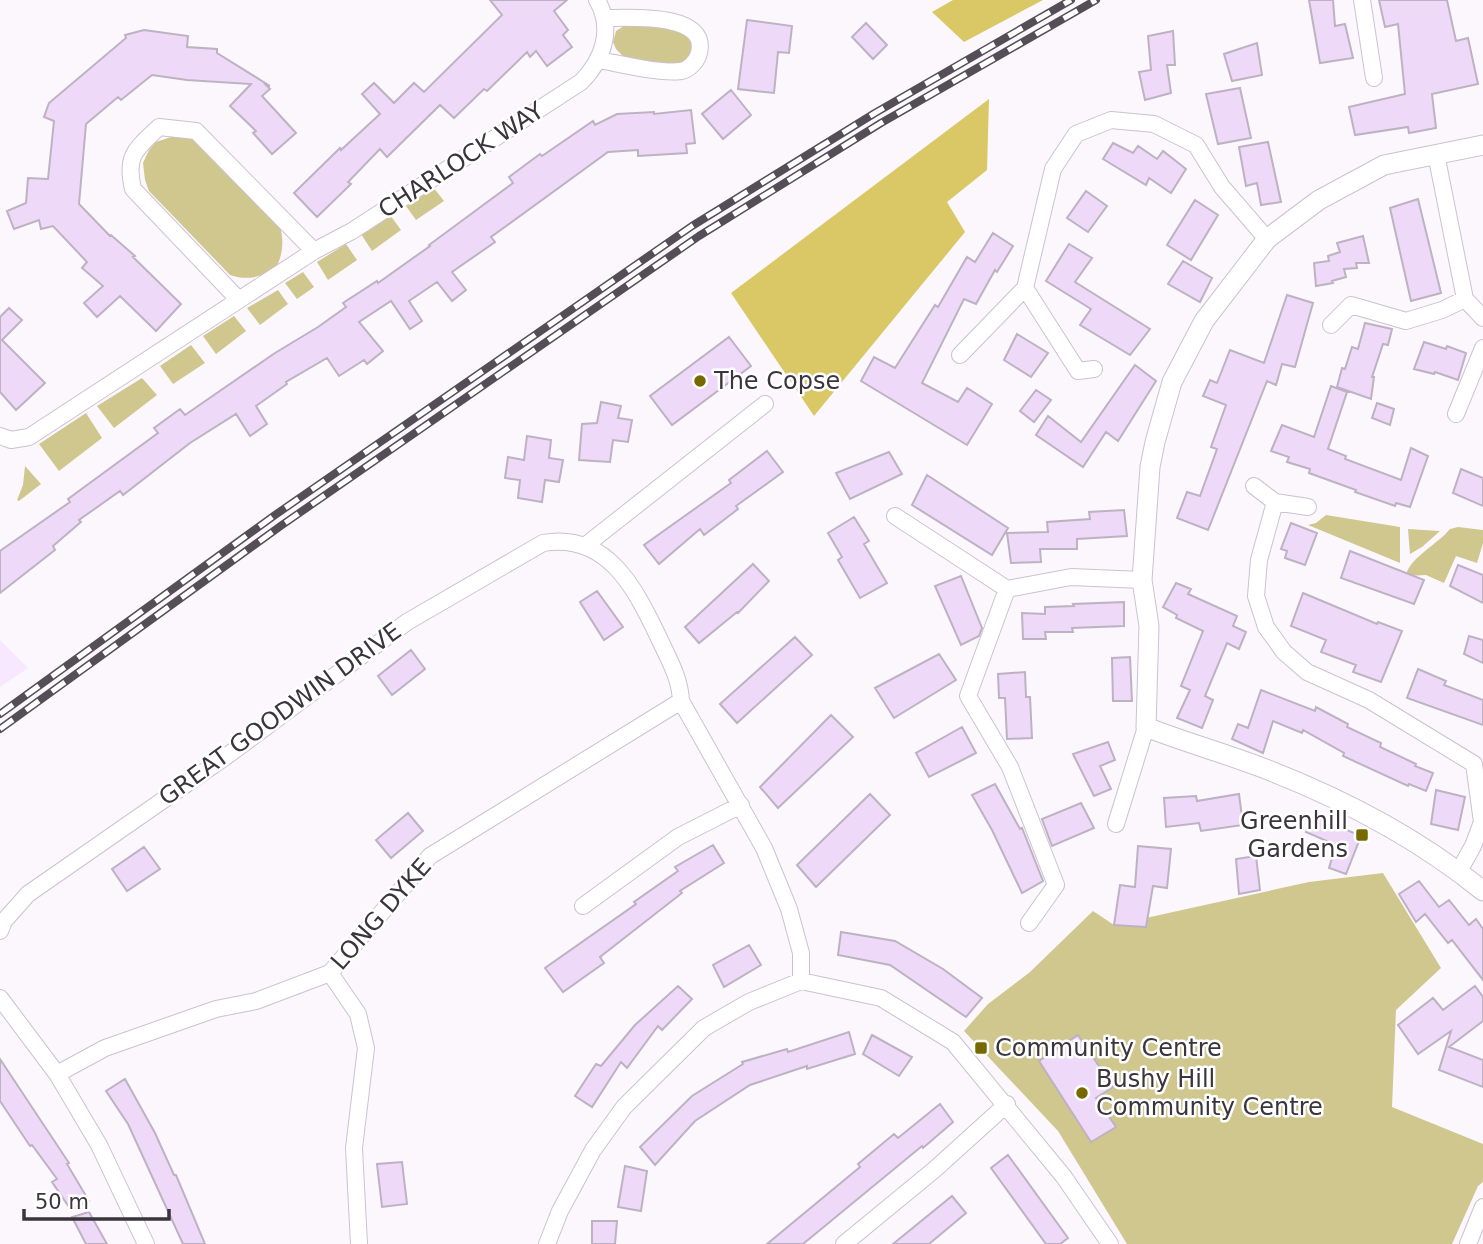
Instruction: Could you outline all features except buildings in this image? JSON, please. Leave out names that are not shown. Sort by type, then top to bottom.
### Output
[{"type":"street","points":[[597,0],[605,18],[605,35],[599,60],[680,71],[694,64],[700,43],[697,34],[689,26],[644,18],[605,18]]},
{"type":"street","points":[[1362,0],[1374,78]]},
{"type":"street","name":"CHARLOCK WAY","points":[[5,438],[29,437],[314,251],[352,231],[581,82],[599,60]]},
{"type":"street","points":[[960,355],[1025,288],[1053,169],[1076,134],[1111,120],[1154,124],[1196,145],[1222,187],[1267,239]]},
{"type":"street","points":[[239,300],[133,189],[129,170],[138,148],[159,127],[196,131],[314,251]]},
{"type":"street","points":[[1116,824],[1146,727],[1149,626],[1142,580],[1150,467],[1172,382],[1204,321],[1267,239],[1319,200],[1384,165],[1483,145]]},
{"type":"street","points":[[1436,154],[1465,299],[1483,318]]},
{"type":"street","points":[[1025,288],[1078,371],[1094,369]]},
{"type":"street","points":[[1331,325],[1355,299],[1406,321],[1443,310],[1465,299]]},
{"type":"street","points":[[1456,414],[1483,348]]},
{"type":"street","points":[[765,404],[586,545],[611,562],[635,589],[680,684],[681,701],[764,848],[789,909],[801,953],[801,981]]},
{"type":"street","points":[[1254,486],[1275,502],[1308,507]]},
{"type":"street","points":[[1275,502],[1259,561],[1256,596],[1266,627],[1284,652],[1307,672],[1369,701],[1478,761],[1482,822],[1459,871]]},
{"type":"street","points":[[895,516],[1007,589],[1071,577],[1142,580]]},
{"type":"street","name":"GREAT GOODWIN DRIVE","points":[[0,931],[4,920],[28,894],[228,755],[407,622],[543,543],[561,541],[586,545]]},
{"type":"street","points":[[1007,589],[968,696],[1010,767],[1056,885],[1030,923]]},
{"type":"street","name":"LONG DYKE","points":[[57,1074],[105,1048],[216,1009],[256,1001],[330,973],[430,856],[681,701]]},
{"type":"street","points":[[1146,727],[1263,768],[1363,813],[1459,871],[1483,891]]},
{"type":"street","points":[[583,906],[678,837],[741,805]]},
{"type":"street","points":[[330,973],[358,1014],[366,1048],[354,1148],[359,1244]]},
{"type":"street","points":[[547,1244],[560,1211],[593,1150],[624,1107],[704,1028],[749,1002],[801,981],[881,998],[953,1042],[1065,1177],[1110,1244]]},
{"type":"street","points":[[0,998],[57,1074],[99,1145],[146,1244]]},
{"type":"street","points":[[844,1244],[934,1170],[1007,1104]]},
{"type":"street","points":[[1468,1244],[1483,1207]]},
{"type":"shaded area","points":[[953,0],[1043,0],[964,42],[932,12]]},
{"type":"shaded area","points":[[627,24],[679,30],[688,35],[693,47],[689,59],[679,65],[626,59],[613,42],[616,31]]},
{"type":"shaded area","points":[[989,99],[987,170],[947,202],[965,232],[814,416],[731,293]]},
{"type":"shaded area","points":[[177,135],[192,136],[280,226],[282,247],[276,268],[254,277],[230,275],[149,191],[143,163],[149,150],[156,142]]},
{"type":"shaded area","points":[[433,187],[444,201],[416,220],[406,206]]},
{"type":"shaded area","points":[[390,215],[401,230],[372,251],[361,234]]},
{"type":"shaded area","points":[[346,244],[357,260],[328,280],[317,262]]},
{"type":"shaded area","points":[[303,272],[314,287],[297,299],[285,283]]},
{"type":"shaded area","points":[[278,290],[288,304],[260,325],[247,308]]},
{"type":"shaded area","points":[[234,316],[246,331],[216,354],[203,336]]},
{"type":"shaded area","points":[[191,345],[205,363],[173,384],[160,366]]},
{"type":"shaded area","points":[[142,378],[157,395],[114,428],[97,406]]},
{"type":"shaded area","points":[[86,413],[102,438],[59,471],[39,444]]},
{"type":"shaded area","points":[[25,466],[41,484],[19,501],[17,500],[23,485]]},
{"type":"shaded area","points":[[1326,515],[1400,527],[1400,563],[1308,525],[1316,523]]},
{"type":"shaded area","points":[[1458,527],[1483,530],[1483,543],[1477,563],[1456,556],[1444,583],[1426,575],[1406,576],[1418,558],[1450,529]]},
{"type":"shaded area","points":[[1408,529],[1440,531],[1410,554]]},
{"type":"shaded area","points":[[0,640],[28,668],[0,687]]},
{"type":"shaded area","points":[[1383,873],[1441,968],[1396,1010],[1392,1107],[1483,1144],[1483,1182],[1478,1186],[1452,1244],[1127,1244],[1058,1131],[964,1031],[988,1004],[1030,972],[1093,911],[1114,925],[1309,882]]},
{"type":"railway","points":[[0,714],[275,515],[692,226],[875,113],[1071,0]]},
{"type":"railway","points":[[0,729],[282,525],[699,236],[881,123],[1096,0]]},
{"type":"place","name":"The Copse","points":[[700,381]]},
{"type":"place","name":"Greenhill Gardens","points":[[1362,835]]},
{"type":"place","name":"Community Centre","points":[[981,1048]]},
{"type":"place","name":"Bushy Hill Community Centre","points":[[1082,1093]]}]
